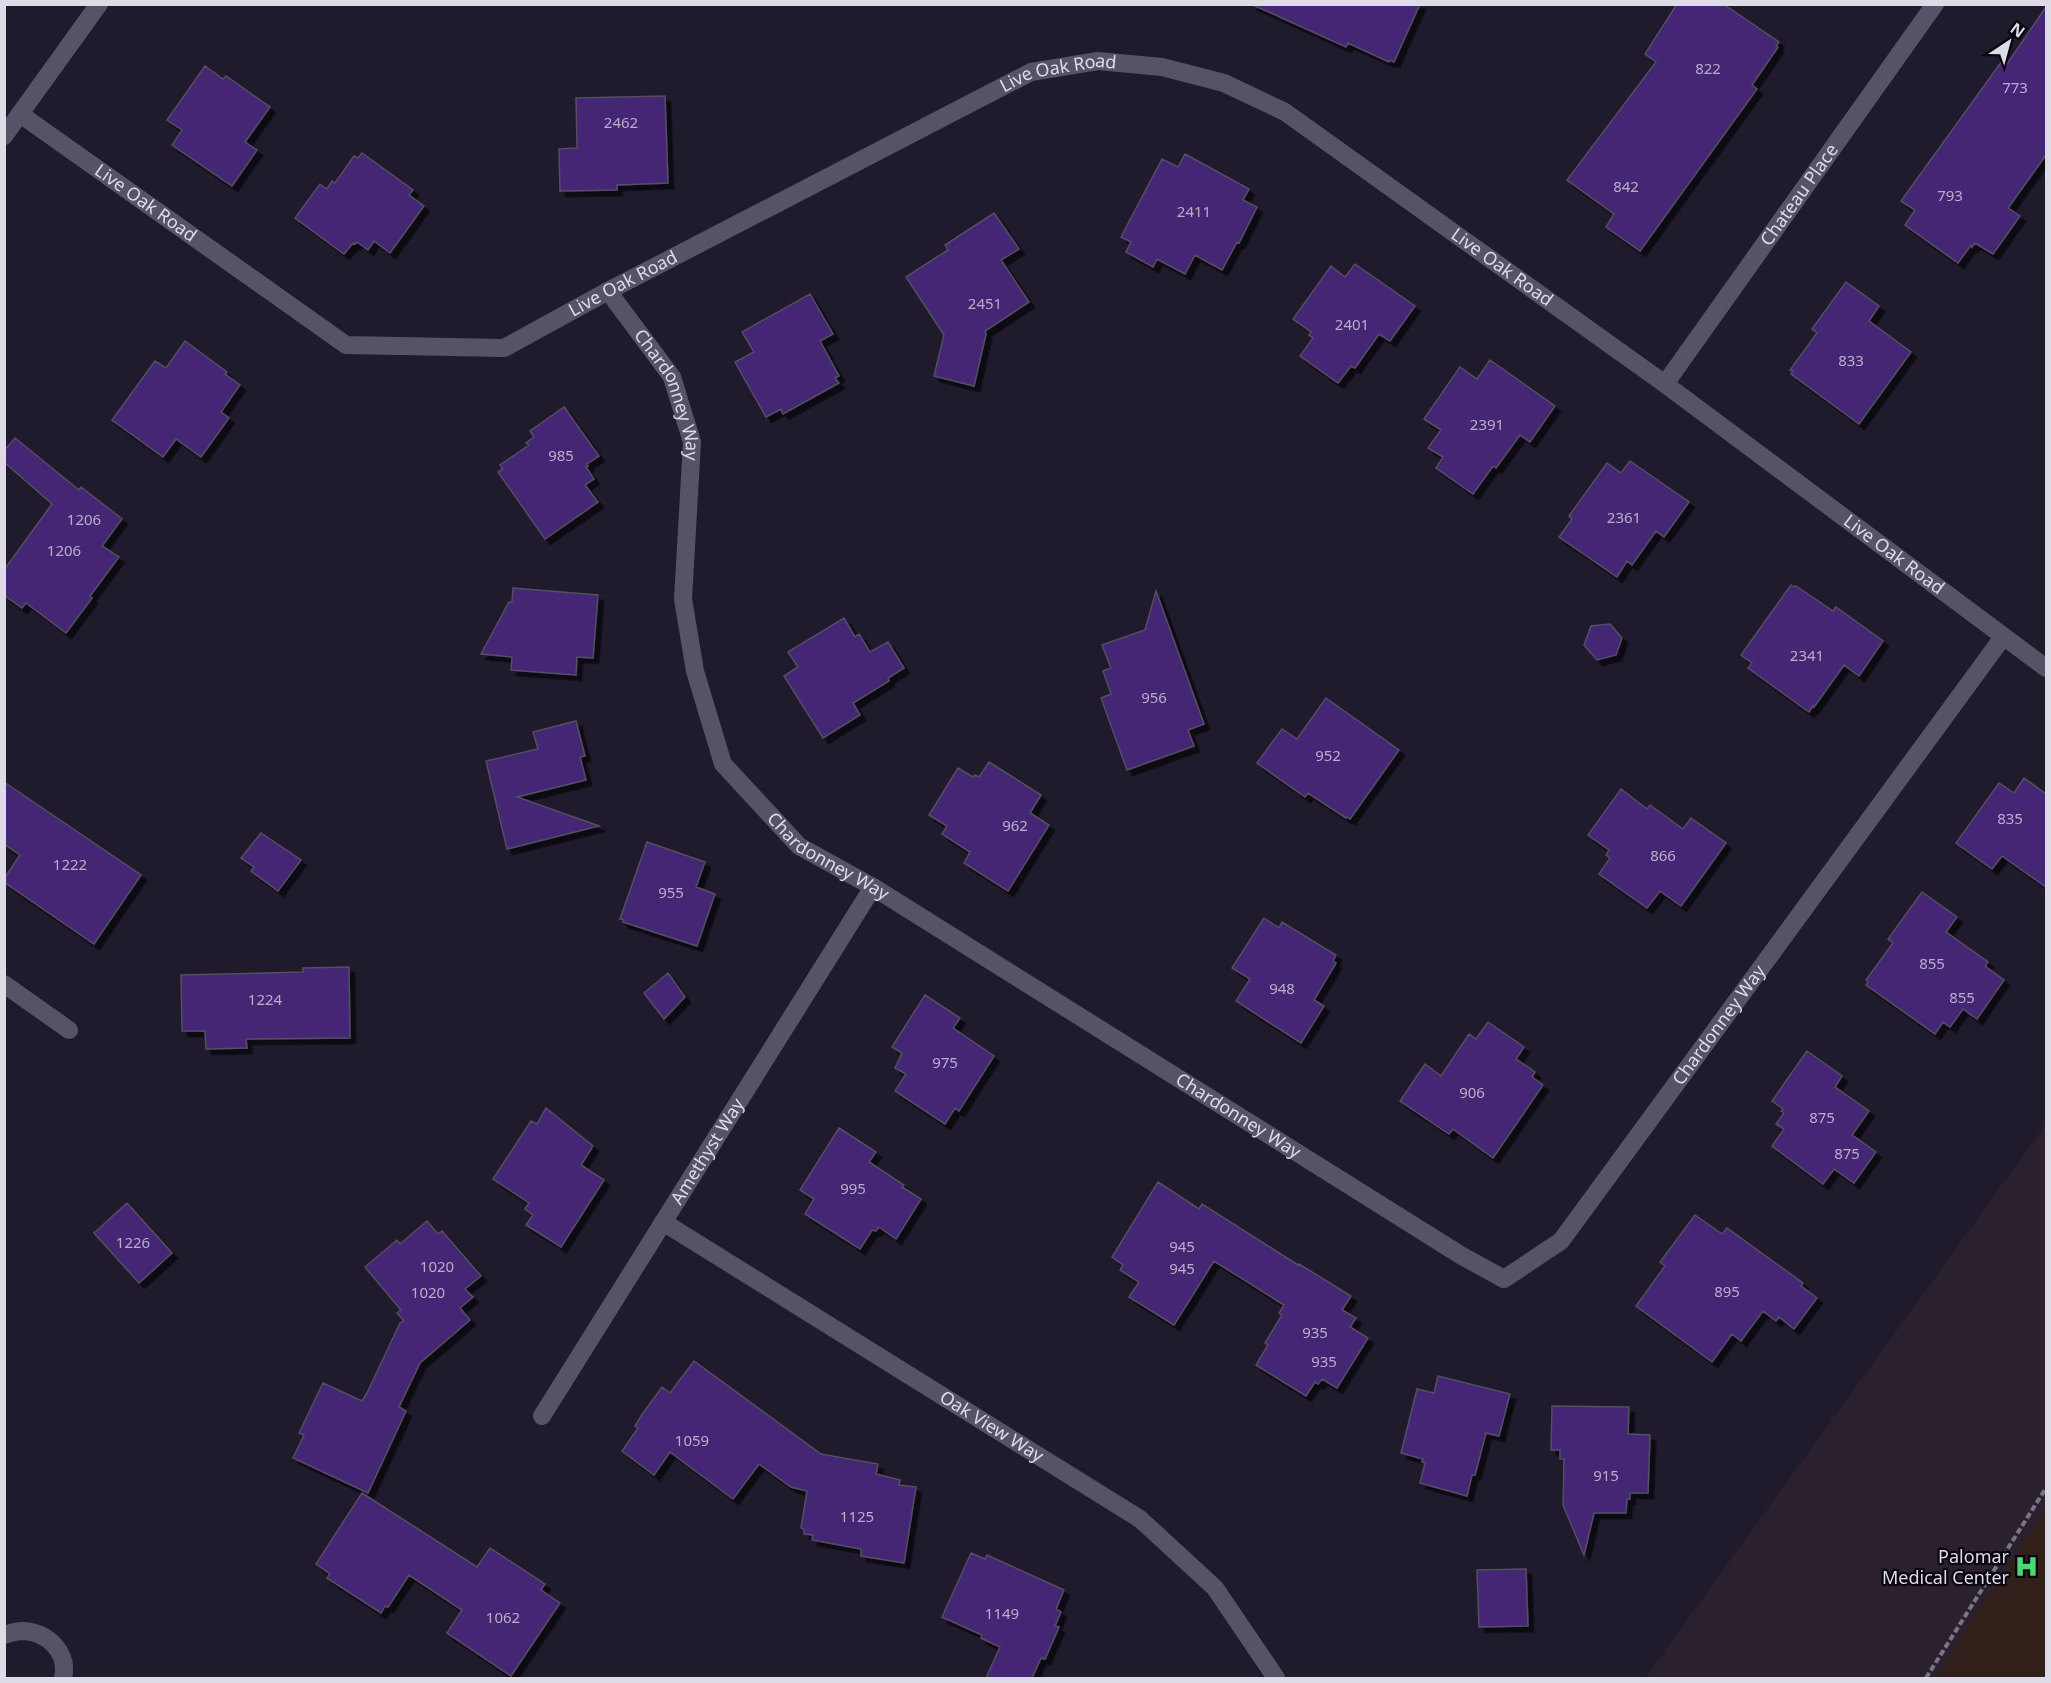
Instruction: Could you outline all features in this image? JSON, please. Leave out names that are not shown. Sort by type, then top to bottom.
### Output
[{"type":"street","points":[[4,136],[99,4]]},
{"type":"street","name":"Chateau Place","points":[[1665,384],[1935,4]]},
{"type":"street","name":"Live Oak Road","points":[[20,114],[346,345],[504,348],[608,291],[1031,72],[1098,61],[1161,67],[1224,83],[1286,112],[1665,384],[2046,668]]},
{"type":"street","name":"Chardonney Way","points":[[608,291],[672,377],[693,442],[683,599],[695,671],[723,764],[799,846],[873,887],[1462,1256],[1504,1279],[1561,1241],[2003,637]]},
{"type":"street","name":"Amethyst Way","points":[[542,1416],[873,887]]},
{"type":"street","points":[[4,984],[69,1030]]},
{"type":"street","name":"Oak View Way","points":[[663,1222],[1140,1519],[1215,1588],[1276,1678]]},
{"type":"street","points":[[4,1635],[21,1631],[30,1632],[51,1642],[60,1653],[66,1666],[63,1678]]},
{"type":"path","points":[[1926,1678],[2046,1488]]},
{"type":"shaded area","points":[[2046,1124],[2046,1678],[1645,1678]]},
{"type":"shaded area","name":"Palomar Medical Center","points":[[2046,1507],[2046,1678],[1937,1678],[1969,1626]]},
{"type":"building","points":[[1251,4],[1420,4],[1394,62],[1390,60],[1389,62],[1348,43],[1346,47]]},
{"type":"building","points":[[1677,4],[1723,4],[1779,42],[1776,46],[1778,47],[1752,85],[1757,89],[1640,251],[1606,227],[1614,214],[1567,180],[1656,62],[1645,54]]},
{"type":"building","points":[[2046,7],[2046,155],[2008,208],[2020,216],[1993,254],[1975,243],[1958,263],[1905,225],[1915,210],[1901,201],[2002,61],[2007,64]]},
{"type":"building","points":[[205,66],[223,79],[226,76],[270,107],[245,142],[257,150],[232,186],[172,145],[182,130],[167,120]]},
{"type":"building","points":[[665,96],[668,183],[617,185],[617,190],[560,191],[559,149],[577,148],[576,98]]},
{"type":"building","points":[[362,153],[413,190],[409,195],[424,206],[390,253],[374,241],[368,250],[357,242],[353,243],[344,254],[295,218],[320,184],[327,189],[332,181],[335,183],[354,156],[358,158]]},
{"type":"building","points":[[1185,154],[1249,189],[1243,200],[1257,207],[1222,270],[1195,255],[1185,274],[1157,259],[1153,267],[1126,252],[1131,242],[1121,237],[1162,159],[1178,167]]},
{"type":"building","points":[[994,213],[1019,249],[1001,260],[1029,302],[985,331],[974,386],[934,376],[944,335],[906,277],[948,250],[945,245]]},
{"type":"building","points":[[1355,264],[1415,306],[1390,341],[1379,334],[1355,368],[1351,366],[1338,383],[1300,356],[1313,338],[1309,335],[1311,332],[1293,319],[1331,266],[1345,277]]},
{"type":"building","points":[[1846,282],[1879,306],[1869,321],[1911,352],[1859,424],[1791,374],[1793,371],[1790,370],[1817,333],[1812,329]]},
{"type":"building","points":[[810,294],[833,334],[820,341],[839,376],[835,378],[839,383],[783,414],[781,409],[766,417],[735,362],[754,352],[742,332]]},
{"type":"building","points":[[185,341],[227,372],[225,374],[240,385],[221,412],[229,418],[201,457],[176,439],[163,457],[112,420],[155,361],[166,368]]},
{"type":"building","points":[[1490,360],[1555,406],[1530,442],[1520,435],[1496,468],[1493,466],[1473,494],[1436,468],[1443,457],[1428,448],[1441,430],[1424,419],[1460,367],[1477,379]]},
{"type":"building","points":[[564,407],[599,456],[587,464],[586,467],[594,479],[585,485],[598,502],[545,539],[498,472],[503,469],[500,465],[529,445],[526,443],[534,437],[530,431]]},
{"type":"building","points":[[15,438],[79,490],[81,487],[122,519],[102,546],[119,557],[66,633],[26,603],[22,608],[4,595],[4,570],[52,504],[4,462],[4,451]]},
{"type":"building","points":[[1630,461],[1689,502],[1664,537],[1656,531],[1632,565],[1627,561],[1617,577],[1559,537],[1572,519],[1569,516],[1607,463],[1621,473]]},
{"type":"building","points":[[1791,585],[1833,611],[1836,607],[1883,641],[1859,676],[1844,665],[1809,712],[1748,668],[1752,663],[1741,655]]},
{"type":"building","points":[[513,588],[598,595],[593,658],[577,657],[576,675],[511,670],[512,657],[481,654],[509,602],[512,602]]},
{"type":"building","points":[[1156,591],[1204,724],[1188,730],[1194,746],[1127,770],[1101,698],[1111,694],[1103,671],[1111,668],[1102,645],[1145,630]]},
{"type":"building","points":[[844,618],[855,637],[859,634],[870,652],[888,642],[904,668],[888,678],[889,681],[853,703],[860,715],[823,738],[784,676],[798,667],[788,652]]},
{"type":"building","points":[[1610,624],[1622,638],[1616,655],[1597,660],[1584,645],[1591,626]]},
{"type":"building","points":[[1326,698],[1399,750],[1350,819],[1308,793],[1305,797],[1257,763],[1282,729],[1297,739]]},
{"type":"building","points":[[576,721],[585,756],[580,757],[586,780],[517,797],[599,826],[507,849],[486,761],[538,749],[533,732]]},
{"type":"building","points":[[989,762],[1041,795],[1030,813],[1049,825],[1008,891],[964,863],[970,852],[942,834],[947,826],[929,815],[958,768],[973,777],[975,775],[979,777]]},
{"type":"building","points":[[2024,778],[2046,794],[2046,887],[2002,856],[1992,869],[1956,843],[1999,783],[2014,793]]},
{"type":"building","points":[[4,782],[141,875],[94,944],[4,882],[20,855],[4,844]]},
{"type":"building","points":[[1621,789],[1647,809],[1650,805],[1683,829],[1691,818],[1726,843],[1681,906],[1660,891],[1647,908],[1599,874],[1610,858],[1606,855],[1609,850],[1588,835]]},
{"type":"building","points":[[261,833],[301,860],[278,891],[251,871],[254,867],[241,858]]},
{"type":"building","points":[[647,842],[705,862],[696,887],[715,894],[697,946],[623,922],[624,920],[620,919]]},
{"type":"building","points":[[1922,892],[1957,917],[1946,932],[1988,962],[1985,966],[2004,980],[1977,1019],[1963,1009],[1950,1027],[1943,1022],[1935,1034],[1866,985],[1868,982],[1866,980],[1893,943],[1888,939]]},
{"type":"building","points":[[1264,918],[1279,928],[1282,922],[1336,955],[1333,961],[1336,963],[1314,1000],[1324,1006],[1301,1043],[1236,1001],[1250,979],[1232,968]]},
{"type":"building","points":[[349,967],[350,1038],[246,1039],[247,1048],[206,1049],[205,1031],[182,1031],[181,975],[303,972],[303,968]]},
{"type":"building","points":[[668,973],[685,997],[664,1019],[644,993]]},
{"type":"building","points":[[925,995],[960,1018],[953,1028],[994,1056],[959,1111],[955,1108],[945,1124],[895,1091],[906,1074],[895,1068],[902,1053],[892,1047]]},
{"type":"building","points":[[1488,1022],[1524,1047],[1516,1059],[1535,1072],[1532,1077],[1543,1085],[1493,1158],[1453,1129],[1449,1134],[1400,1101],[1425,1064],[1441,1076],[1469,1034],[1476,1039]]},
{"type":"building","points":[[1807,1051],[1842,1076],[1835,1087],[1869,1111],[1852,1135],[1876,1152],[1854,1183],[1834,1169],[1823,1184],[1772,1146],[1784,1129],[1776,1124],[1784,1113],[1781,1111],[1783,1109],[1772,1101]]},
{"type":"building","points":[[546,1108],[593,1146],[581,1165],[604,1180],[561,1247],[526,1225],[533,1215],[525,1209],[529,1203],[493,1179],[531,1121],[537,1124]]},
{"type":"building","points":[[839,1128],[876,1152],[869,1162],[921,1199],[896,1239],[879,1227],[876,1231],[872,1230],[860,1249],[805,1214],[814,1199],[800,1190]]},
{"type":"building","points":[[1158,1182],[1199,1209],[1202,1204],[1351,1296],[1342,1310],[1356,1318],[1350,1327],[1368,1338],[1337,1388],[1322,1379],[1318,1384],[1315,1382],[1306,1396],[1256,1365],[1268,1345],[1265,1343],[1282,1315],[1279,1313],[1284,1305],[1214,1261],[1174,1325],[1129,1297],[1139,1282],[1120,1270],[1123,1265],[1112,1257]]},
{"type":"building","points":[[127,1203],[172,1253],[139,1283],[94,1233]]},
{"type":"building","points":[[1695,1215],[1722,1234],[1727,1228],[1803,1283],[1801,1286],[1817,1298],[1794,1329],[1779,1317],[1776,1321],[1763,1311],[1741,1341],[1732,1334],[1712,1362],[1636,1306],[1665,1266],[1660,1262]]},
{"type":"building","points":[[427,1221],[438,1234],[442,1231],[481,1276],[465,1289],[473,1297],[460,1308],[470,1320],[420,1363],[399,1407],[406,1411],[368,1493],[293,1458],[304,1435],[299,1433],[323,1383],[362,1401],[367,1393],[400,1323],[404,1321],[397,1313],[401,1310],[365,1267],[397,1240],[400,1244]]},
{"type":"building","points":[[694,1361],[821,1454],[878,1464],[876,1474],[900,1480],[899,1485],[916,1487],[904,1563],[861,1556],[861,1549],[812,1540],[813,1535],[804,1534],[804,1529],[801,1528],[807,1491],[791,1487],[759,1464],[733,1499],[670,1452],[654,1475],[622,1451],[638,1428],[635,1426],[641,1416],[662,1387],[670,1393]]},
{"type":"building","points":[[1438,1376],[1510,1394],[1499,1436],[1486,1433],[1467,1496],[1420,1483],[1425,1463],[1422,1462],[1423,1459],[1401,1453],[1417,1389],[1434,1393]]},
{"type":"building","points":[[1552,1406],[1629,1407],[1628,1434],[1650,1435],[1648,1493],[1630,1493],[1626,1513],[1594,1513],[1584,1555],[1563,1505],[1564,1459],[1560,1459],[1560,1450],[1551,1450]]},
{"type":"building","points":[[362,1493],[477,1567],[490,1548],[545,1584],[541,1590],[560,1603],[511,1676],[447,1633],[462,1610],[409,1575],[388,1607],[385,1606],[381,1613],[327,1578],[330,1574],[316,1564]]},
{"type":"building","points":[[971,1553],[985,1559],[987,1555],[1064,1590],[1056,1609],[1061,1612],[1055,1626],[1059,1627],[1045,1659],[1041,1658],[1032,1678],[986,1678],[1000,1647],[981,1638],[982,1635],[942,1617]]},
{"type":"building","points":[[1526,1569],[1528,1626],[1479,1627],[1477,1570]]},
{"type":"place","name":"Palomar Medical Center","points":[[2027,1567]]}]
